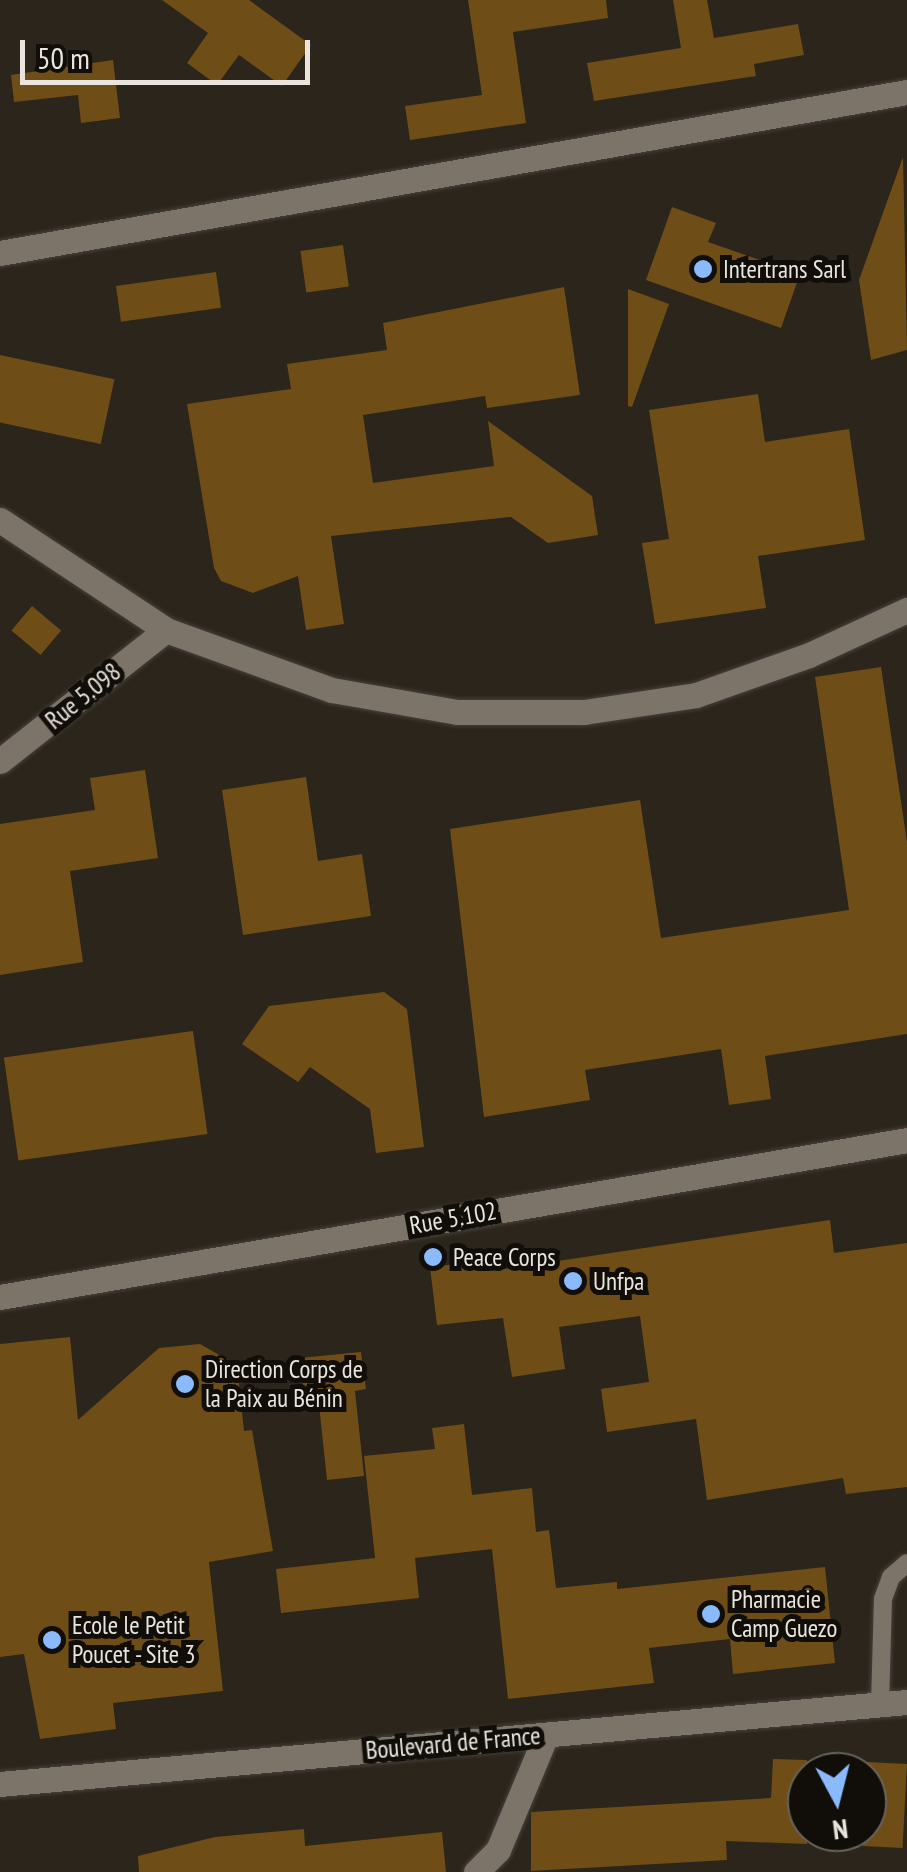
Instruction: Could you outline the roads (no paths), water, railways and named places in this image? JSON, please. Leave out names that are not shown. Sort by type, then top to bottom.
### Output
[{"type":"street","points":[[0,253],[907,92]]},
{"type":"street","points":[[0,520],[166,630],[332,690],[524,716],[642,707],[696,695],[809,655],[907,610]]},
{"type":"street","name":"Rue 5.098","points":[[0,761],[166,630]]},
{"type":"street","name":"Rue 5.102","points":[[0,1297],[907,1140]]},
{"type":"street","name":"Boulevard de France","points":[[0,1784],[907,1702]]},
{"type":"street","points":[[476,1872],[498,1850],[546,1735]]},
{"type":"lane","points":[[880,1705],[883,1599],[891,1577],[907,1563]]},
{"type":"place","name":"Intertrans Sarl","points":[[703,269]]},
{"type":"place","name":"Peace Corps","points":[[433,1257]]},
{"type":"place","name":"Unfpa","points":[[573,1281]]},
{"type":"place","name":"Direction Corps de la Paix au Bénin","points":[[185,1384]]},
{"type":"place","name":"Pharmacie Camp Guezo","points":[[711,1614]]},
{"type":"place","name":"Ecole le Petit Poucet - Site 3","points":[[52,1640]]}]
